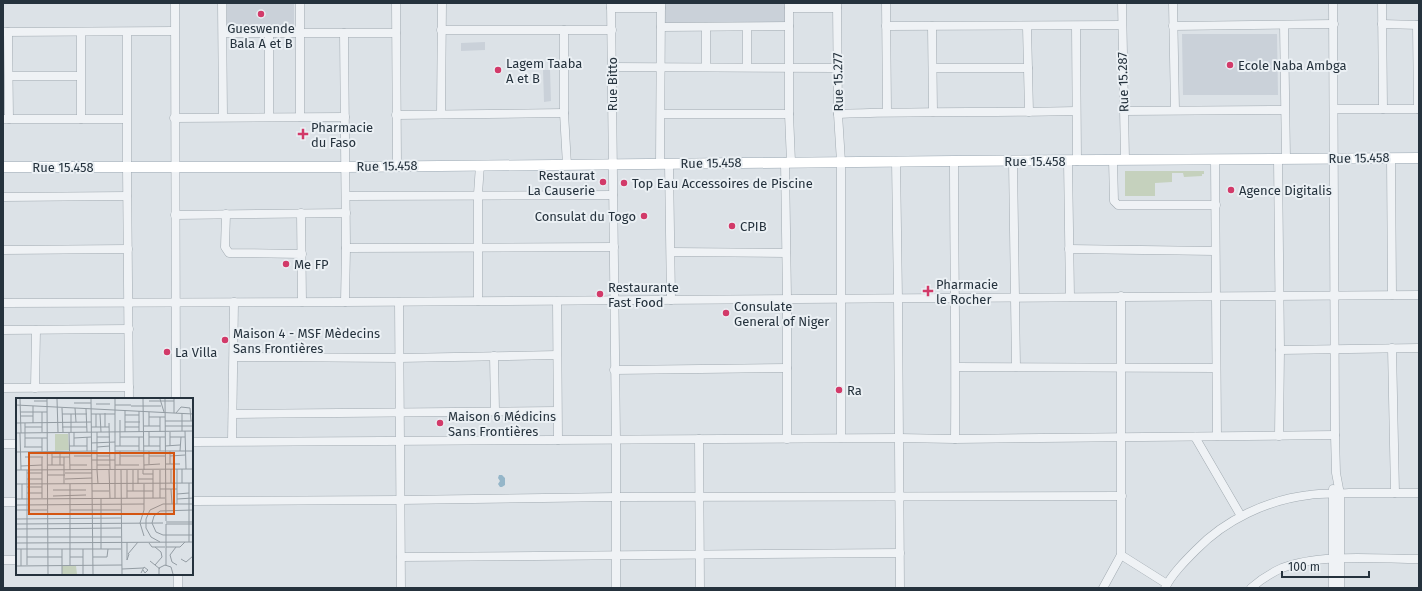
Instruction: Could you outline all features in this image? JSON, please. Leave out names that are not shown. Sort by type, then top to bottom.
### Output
[{"type":"main road","name":"Rue 15.458","points":[[3,167],[345,167],[1013,160],[1419,158]]},
{"type":"street","points":[[175,3],[174,118],[176,398]]},
{"type":"street","points":[[222,3],[223,117]]},
{"type":"street","points":[[300,3],[300,117]]},
{"type":"street","points":[[396,3],[396,166]]},
{"type":"street","points":[[441,114],[442,3]]},
{"type":"street","points":[[886,3],[887,112]]},
{"type":"street","name":"Rue 15.287","points":[[1122,3],[1125,160]]},
{"type":"street","points":[[1173,3],[1175,110]]},
{"type":"street","points":[[1333,588],[1336,559],[1334,350],[1334,3]]},
{"type":"street","points":[[1382,3],[1383,109]]},
{"type":"street","points":[[611,5],[661,6],[660,114],[671,252],[671,300]]},
{"type":"street","name":"Rue Bitto","points":[[611,5],[614,247],[613,300],[616,440],[616,588]]},
{"type":"street","points":[[787,438],[786,253],[789,114],[789,6],[837,5]]},
{"type":"street","name":"Rue 15.277","points":[[837,5],[838,114],[841,162],[841,438]]},
{"type":"street","points":[[1174,26],[1334,24]]},
{"type":"street","points":[[1334,109],[1418,109],[1418,25],[1382,24]]},
{"type":"street","points":[[886,26],[1027,27],[1122,25]]},
{"type":"street","points":[[1279,436],[1279,296],[1284,110],[1284,25]]},
{"type":"street","points":[[661,27],[789,26]]},
{"type":"street","points":[[932,26],[933,112]]},
{"type":"street","points":[[1070,297],[1072,160],[1076,111],[1076,26]]},
{"type":"street","points":[[706,27],[706,67]]},
{"type":"street","points":[[746,67],[747,27]]},
{"type":"street","points":[[1027,27],[1029,112]]},
{"type":"street","points":[[441,30],[612,30]]},
{"type":"street","points":[[564,30],[564,113],[567,165]]},
{"type":"street","points":[[126,119],[6,119],[8,76],[6,32],[174,31]]},
{"type":"street","points":[[81,32],[81,119]]},
{"type":"street","points":[[127,32],[126,119],[129,398]]},
{"type":"street","points":[[223,33],[396,33]]},
{"type":"street","points":[[269,33],[269,117]]},
{"type":"street","points":[[344,33],[346,196],[345,302]]},
{"type":"street","points":[[612,68],[838,68]]},
{"type":"street","points":[[933,68],[1028,68]]},
{"type":"street","points":[[8,76],[80,76]]},
{"type":"street","points":[[1124,111],[1284,110]]},
{"type":"street","points":[[838,114],[887,112],[1076,111]]},
{"type":"street","points":[[396,115],[564,113]]},
{"type":"street","points":[[660,114],[789,114]]},
{"type":"street","points":[[174,118],[345,118]]},
{"type":"street","points":[[1391,158],[1392,295]]},
{"type":"street","points":[[1013,160],[1016,367]]},
{"type":"street","points":[[1114,160],[1114,201],[1118,205],[1216,205]]},
{"type":"street","points":[[1215,160],[1217,436]]},
{"type":"street","points":[[896,161],[900,588]]},
{"type":"street","points":[[954,161],[954,298],[956,367],[955,439]]},
{"type":"street","points":[[478,301],[478,194],[480,165]]},
{"type":"street","points":[[346,196],[478,194],[613,195]]},
{"type":"street","points":[[3,197],[127,196]]},
{"type":"street","points":[[302,213],[302,302]]},
{"type":"street","points":[[175,215],[346,213]]},
{"type":"street","points":[[226,214],[225,247],[229,253],[302,254]]},
{"type":"street","points":[[346,248],[478,246],[614,247]]},
{"type":"street","points":[[3,250],[128,249]]},
{"type":"street","points":[[1070,249],[1215,251]]},
{"type":"street","points":[[671,252],[786,253]]},
{"type":"street","points":[[3,303],[399,302],[1419,295]]},
{"type":"street","points":[[1103,588],[1121,556],[1121,296]]},
{"type":"street","points":[[557,300],[558,440]]},
{"type":"street","points":[[232,441],[234,302]]},
{"type":"street","points":[[399,302],[401,588]]},
{"type":"street","points":[[3,330],[129,329]]},
{"type":"street","points":[[35,388],[36,330]]},
{"type":"street","points":[[1392,348],[1395,493]]},
{"type":"street","points":[[1280,350],[1419,348]]},
{"type":"street","points":[[234,357],[399,358],[557,355]]},
{"type":"street","points":[[494,356],[495,411]]},
{"type":"street","points":[[956,367],[1216,368]]},
{"type":"street","points":[[614,370],[787,368]]},
{"type":"street","points":[[3,388],[129,387]]},
{"type":"street","points":[[233,414],[495,411],[557,412]]},
{"type":"street","points":[[193,442],[787,438],[1121,438],[1335,435]]},
{"type":"street","points":[[1195,437],[1241,516]]},
{"type":"street","points":[[699,439],[700,588]]},
{"type":"street","points":[[3,444],[16,444]]},
{"type":"street","points":[[1121,556],[1166,586],[1187,559],[1202,543],[1223,527],[1241,516],[1262,507],[1285,499],[1310,494],[1419,493]]},
{"type":"street","points":[[193,501],[699,496],[1122,496]]},
{"type":"street","points":[[3,502],[16,502]]},
{"type":"street","points":[[401,557],[900,553]]},
{"type":"street","points":[[1336,559],[1340,588]]},
{"type":"street","points":[[1251,588],[1282,568],[1304,562],[1336,559],[1419,559]]},
{"type":"street","points":[[3,560],[16,560]]},
{"type":"street","points":[[178,575],[178,588]]},
{"type":"shaded area","name":"Gueswende Bala A et B","points":[[227,3],[294,3],[294,27],[227,25]]},
{"type":"shaded area","points":[[615,3],[834,3],[834,12],[785,12],[785,24],[664,26],[664,6],[615,6]]},
{"type":"shaded area","name":"Ecole Naba Ambga","points":[[1182,34],[1277,34],[1278,95],[1183,95]]},
{"type":"shaded area","points":[[485,42],[485,50],[461,51],[461,43]]},
{"type":"shaded area","points":[[543,70],[550,70],[551,101],[544,102]]},
{"type":"green space","points":[[1125,171],[1204,171],[1204,174],[1202,174],[1202,176],[1184,177],[1183,173],[1172,173],[1172,182],[1155,183],[1155,196],[1125,196]]},
{"type":"water","points":[[499,475],[502,475],[505,478],[505,485],[502,487],[498,484],[500,481],[498,478]]},
{"type":"place","name":"Gueswende Bala A et B","points":[[261,14]]},
{"type":"place","name":"Ecole Naba Ambga","points":[[1230,65]]},
{"type":"place","name":"Lagem Taaba A et B","points":[[498,70]]},
{"type":"place","name":"Pharmacie du Faso","points":[[303,134]]},
{"type":"place","name":"Restaurat La Causerie","points":[[603,182]]},
{"type":"place","name":"Top Eau Accessoires de Piscine","points":[[624,183]]},
{"type":"place","name":"Agence Digitalis","points":[[1231,190]]},
{"type":"place","name":"Consulat du Togo","points":[[644,216]]},
{"type":"place","name":"CPIB","points":[[732,226]]},
{"type":"place","name":"Me FP","points":[[286,264]]},
{"type":"place","name":"Pharmacie le Rocher","points":[[928,291]]},
{"type":"place","name":"Restaurante Fast Food","points":[[600,294]]},
{"type":"place","name":"Consulate General of Niger","points":[[726,313]]},
{"type":"place","name":"Maison 4 - MSF Mèdecins Sans Frontières","points":[[225,340]]},
{"type":"place","name":"La Villa","points":[[167,352]]},
{"type":"place","name":"Ra","points":[[839,390]]},
{"type":"place","name":"Maison 6 Médicins Sans Frontières","points":[[440,423]]}]
